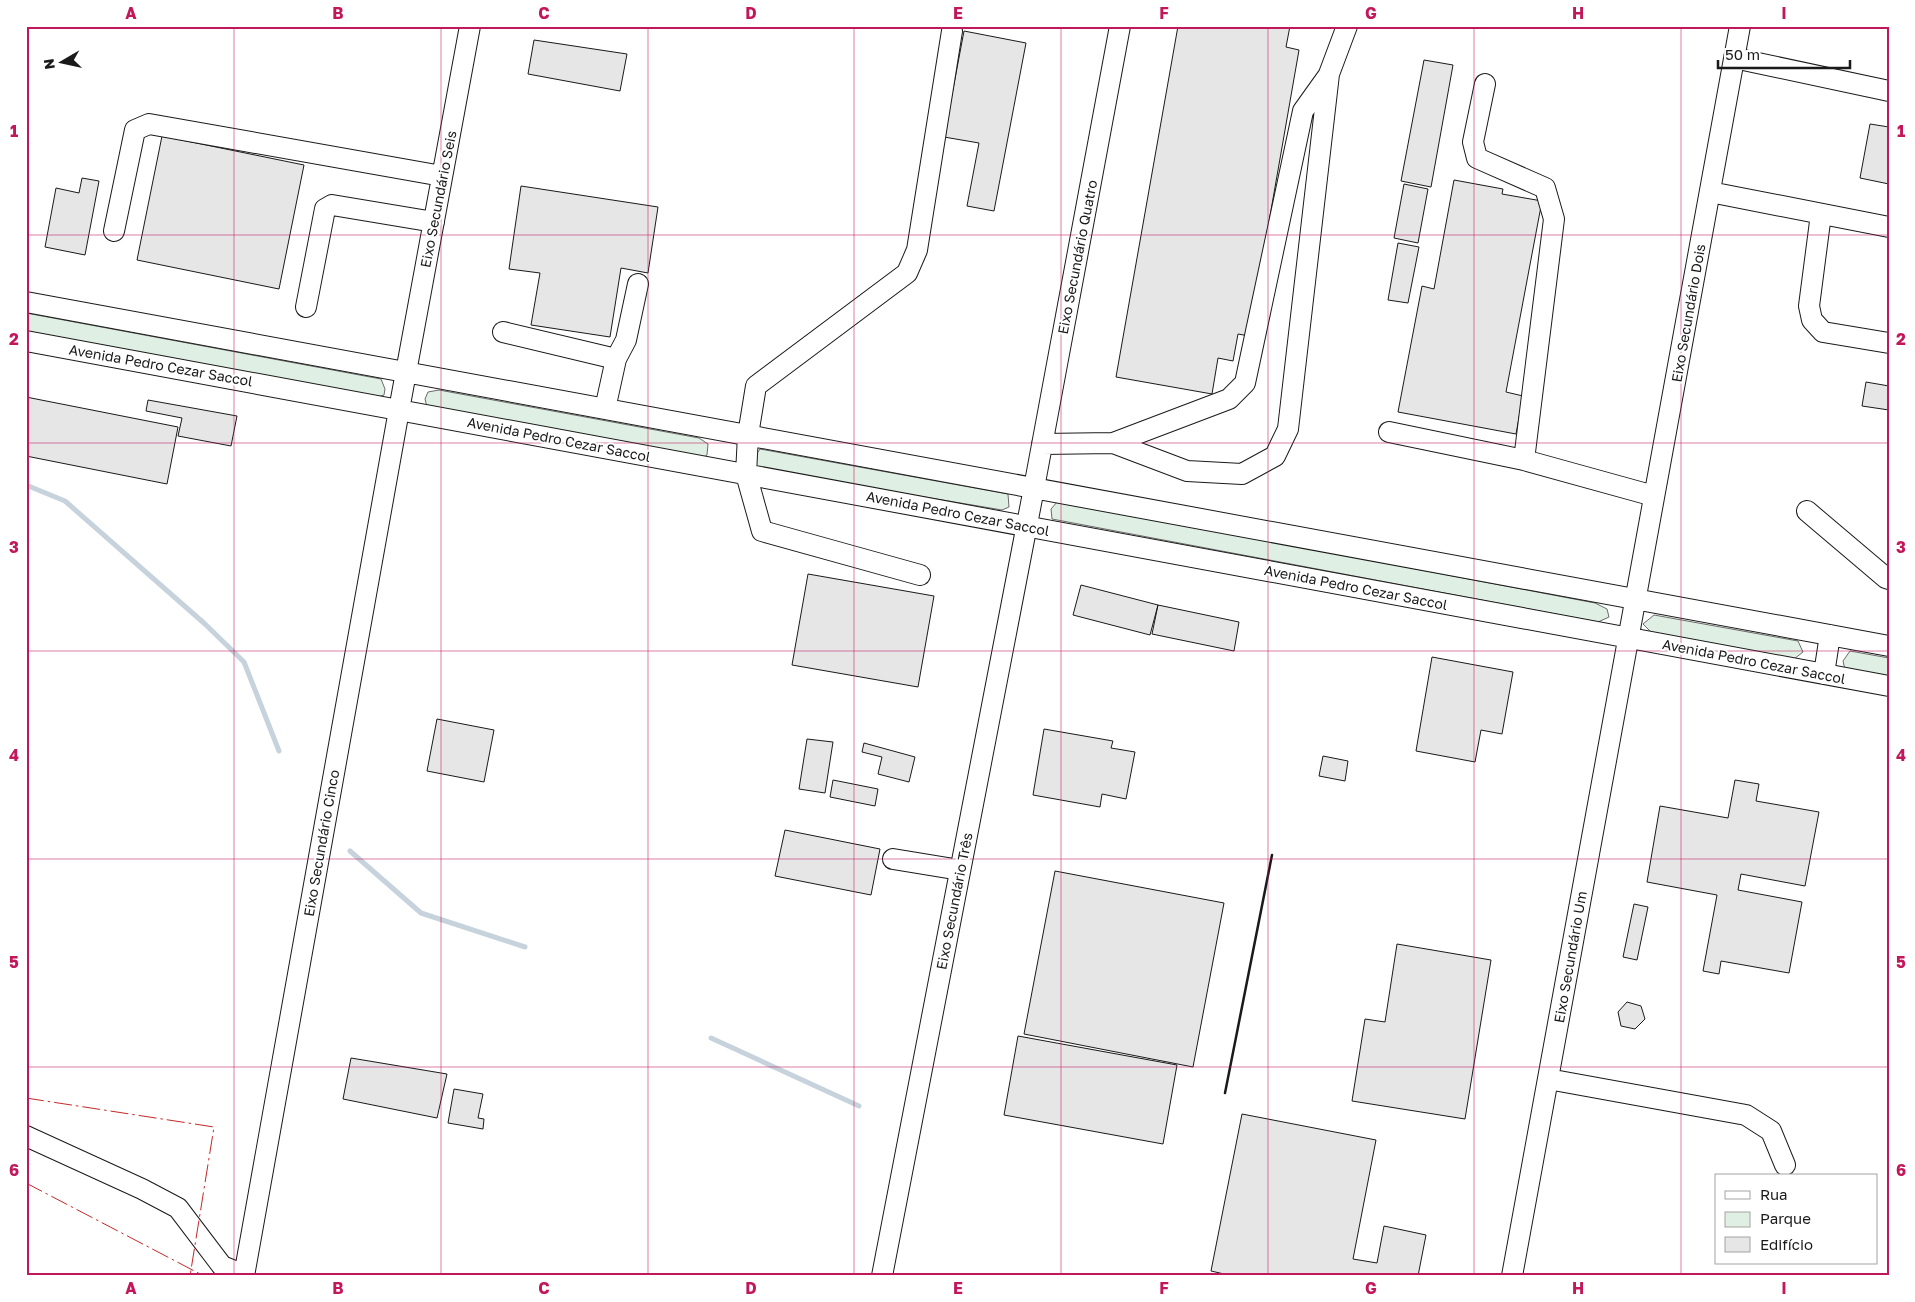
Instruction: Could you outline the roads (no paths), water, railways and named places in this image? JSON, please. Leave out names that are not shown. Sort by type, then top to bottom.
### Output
[{"type":"street","name":"Eixo Secundário Seis","points":[[398,410],[470,26]]},
{"type":"street","name":"Eixo Secundário Quatro","points":[[1034,488],[1120,26]]},
{"type":"street","points":[[1113,443],[1187,471],[1242,474],[1275,456],[1288,428],[1330,74],[1346,26]]},
{"type":"street","name":"Eixo Secundário Dois","points":[[1635,599],[1740,26]]},
{"type":"street","points":[[920,575],[762,531],[746,474],[748,435],[756,386],[907,273],[917,250],[952,31]]},
{"type":"street","points":[[1734,58],[1889,91]]},
{"type":"street","points":[[1042,444],[1113,443],[1229,399],[1245,383],[1303,111],[1330,74]]},
{"type":"street","points":[[1486,84],[1473,142],[1477,158],[1545,188],[1554,219],[1524,460]]},
{"type":"street","points":[[114,231],[135,130],[149,124],[442,176]]},
{"type":"street","points":[[1710,192],[1889,227]]},
{"type":"street","points":[[306,307],[325,209],[332,205],[434,222]]},
{"type":"street","points":[[1821,214],[1809,306],[1812,320],[1823,332],[1889,343]]},
{"type":"street","points":[[605,409],[616,359],[626,340],[638,284]]},
{"type":"street","points":[[26,302],[1889,646]]},
{"type":"street","points":[[503,332],[616,359]]},
{"type":"street","name":"Avenida Pedro Cezar Saccol","points":[[26,341],[1889,686]]},
{"type":"street","name":"Eixo Secundário Cinco","points":[[244,1275],[398,410]]},
{"type":"street","points":[[1389,432],[1524,460],[1654,496]]},
{"type":"street","name":"Eixo Secundário Três","points":[[882,1276],[1034,488]]},
{"type":"street","points":[[1807,511],[1888,574]]},
{"type":"street","name":"Eixo Secundário Um","points":[[1512,1276],[1635,599]]},
{"type":"street","points":[[1824,674],[1830,635]]},
{"type":"street","points":[[893,858],[960,870]]},
{"type":"street","points":[[1548,1079],[1746,1115],[1770,1131],[1786,1165]]},
{"type":"street","points":[[26,1136],[142,1189],[178,1208],[222,1266],[244,1275]]},
{"type":"waterway","points":[[26,485],[65,501],[205,624],[244,662],[279,751]]},
{"type":"waterway","points":[[350,851],[421,913],[525,947]]},
{"type":"waterway","points":[[711,1038],[859,1106]]}]
